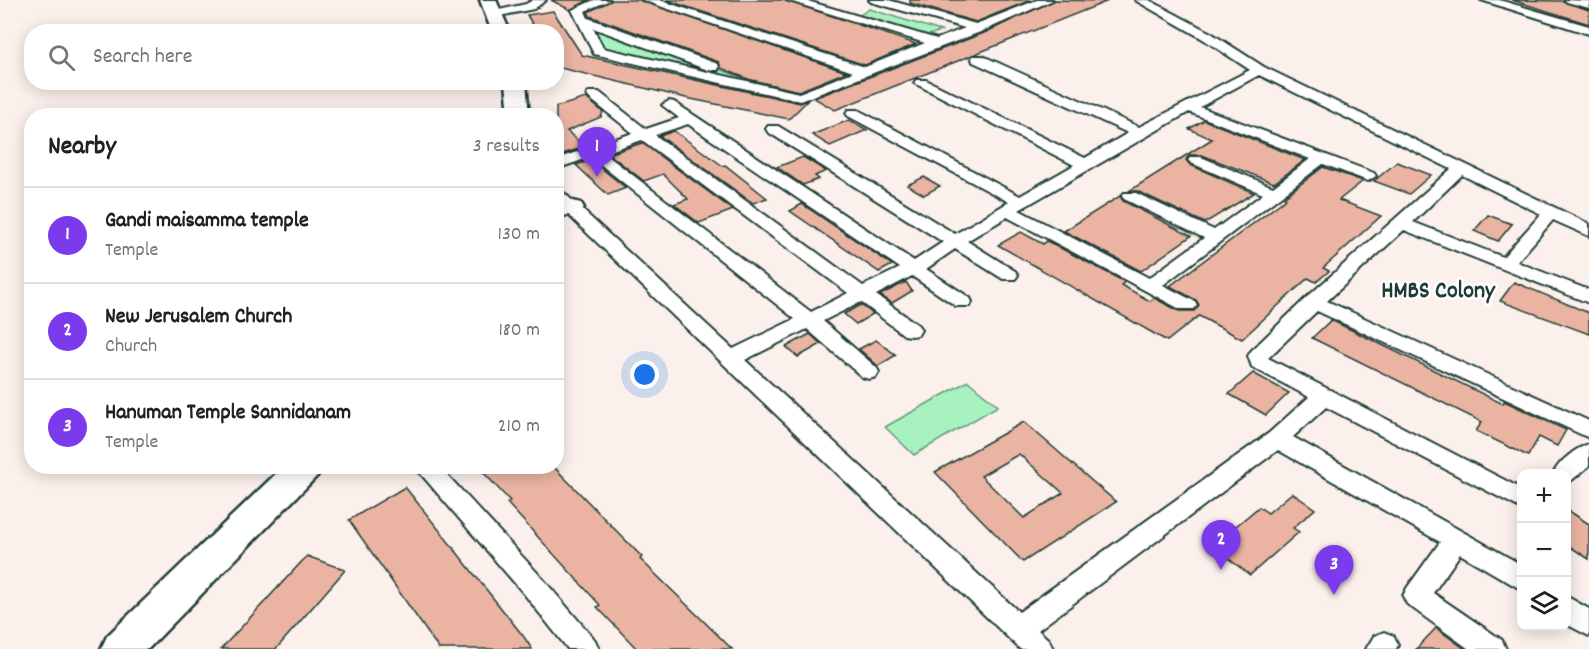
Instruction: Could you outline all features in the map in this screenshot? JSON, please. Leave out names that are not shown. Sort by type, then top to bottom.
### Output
[{"type":"main road","points":[[491,7],[498,24]]},
{"type":"main road","points":[[517,90],[518,108]]},
{"type":"main road","points":[[121,649],[298,474]]},
{"type":"street","points":[[491,7],[530,7],[540,0]]},
{"type":"street","points":[[604,0],[578,10],[598,51],[800,97],[1042,2]]},
{"type":"street","points":[[648,0],[864,71]]},
{"type":"street","points":[[792,0],[937,43]]},
{"type":"street","points":[[876,0],[979,28]]},
{"type":"street","points":[[1022,0],[1042,2]]},
{"type":"street","points":[[1141,0],[1207,36],[1259,70],[1589,231]]},
{"type":"street","points":[[1487,0],[1589,30]]},
{"type":"street","points":[[1571,0],[1589,5]]},
{"type":"street","points":[[582,20],[800,97]]},
{"type":"street","points":[[978,59],[1139,133]]},
{"type":"street","points":[[730,359],[915,268],[1013,206],[1139,133],[1259,70]]},
{"type":"street","points":[[921,83],[1085,165]]},
{"type":"street","points":[[594,95],[911,330]]},
{"type":"street","points":[[669,105],[963,302]]},
{"type":"street","points":[[1188,106],[1368,176]]},
{"type":"street","points":[[853,112],[1186,305]]},
{"type":"street","points":[[564,161],[690,119]]},
{"type":"street","points":[[773,129],[1009,275]]},
{"type":"street","points":[[592,151],[809,321],[869,372]]},
{"type":"street","points":[[1150,286],[1322,158]]},
{"type":"street","points":[[1196,160],[1275,193]]},
{"type":"street","points":[[1455,173],[1403,224],[1313,302],[1258,356],[1259,362],[1517,498]]},
{"type":"street","points":[[1130,196],[1216,237]]},
{"type":"street","points":[[564,206],[1039,649]]},
{"type":"street","points":[[1505,265],[1548,216]]},
{"type":"street","points":[[1403,224],[1589,297]]},
{"type":"street","points":[[1313,302],[1589,430]]},
{"type":"street","points":[[1018,629],[1277,439],[1323,396]]},
{"type":"street","points":[[1277,439],[1518,577]]},
{"type":"street","points":[[1570,469],[1589,453]]},
{"type":"street","points":[[432,474],[534,587],[585,649]]},
{"type":"street","points":[[1456,540],[1416,596],[1492,649]]},
{"type":"street","points":[[1571,611],[1589,624]]},
{"type":"green space","points":[[869,9],[941,31],[916,39],[854,19]]},
{"type":"green space","points":[[603,27],[749,80],[741,81],[606,49],[594,29]]},
{"type":"green space","points":[[968,381],[998,406],[914,455],[885,427]]},
{"type":"building","points":[[551,0],[589,0],[570,10]]},
{"type":"building","points":[[612,0],[640,0],[846,72],[799,91],[748,79],[721,68],[719,62],[590,16],[588,12]]},
{"type":"building","points":[[666,0],[784,0],[916,44],[865,65]]},
{"type":"building","points":[[910,0],[1031,0],[976,22],[910,3]]},
{"type":"building","points":[[1055,0],[1108,1],[835,110],[814,98],[984,33]]},
{"type":"building","points":[[1512,0],[1563,1],[1589,10],[1589,24]]},
{"type":"building","points":[[553,11],[562,24],[532,24],[527,15]]},
{"type":"building","points":[[564,28],[582,55],[800,103],[808,100],[789,119],[686,98],[564,69]]},
{"type":"building","points":[[586,98],[603,112],[601,117],[567,131],[585,147],[564,154],[564,108],[556,107]]},
{"type":"building","points":[[849,120],[867,130],[830,146],[812,135]]},
{"type":"building","points":[[1204,120],[1305,160],[1274,183],[1202,155],[1189,155],[1186,160],[1190,165],[1254,193],[1205,223],[1137,191],[1129,191],[1212,139],[1189,129]]},
{"type":"building","points":[[674,131],[723,166],[725,165],[767,198],[753,203],[660,136]]},
{"type":"building","points":[[642,143],[733,210],[699,223],[674,204],[688,199],[663,174],[644,181],[609,154]]},
{"type":"building","points":[[803,157],[826,171],[815,176],[819,179],[803,185],[777,167]]},
{"type":"building","points":[[591,160],[626,188],[608,195],[576,165]]},
{"type":"building","points":[[1397,162],[1431,175],[1409,194],[1374,181]]},
{"type":"building","points":[[1323,167],[1363,181],[1339,200],[1381,216],[1323,268],[1329,271],[1316,282],[1308,278],[1242,339],[1199,316],[1167,341],[998,245],[1021,232],[1043,244],[1047,241],[1125,282],[1121,285],[1150,301],[1154,298],[1179,311],[1194,311],[1199,305],[1196,300],[1170,286],[1286,199],[1284,197]]},
{"type":"building","points":[[924,177],[940,186],[924,195],[907,185]]},
{"type":"building","points":[[1120,196],[1123,201],[1191,236],[1141,271],[1064,231]]},
{"type":"building","points":[[802,204],[892,265],[879,272],[790,211]]},
{"type":"building","points":[[1488,215],[1512,224],[1498,241],[1474,231]]},
{"type":"building","points":[[906,282],[912,291],[892,303],[880,295]]},
{"type":"building","points":[[1514,282],[1589,313],[1589,334],[1500,301]]},
{"type":"building","points":[[861,305],[873,314],[856,324],[844,314]]},
{"type":"building","points":[[1331,320],[1503,404],[1504,401],[1566,430],[1557,446],[1539,437],[1528,456],[1476,431],[1482,422],[1312,338]]},
{"type":"building","points":[[810,334],[821,344],[798,357],[786,347]]},
{"type":"building","points":[[876,340],[896,355],[878,366],[859,349]]},
{"type":"building","points":[[1253,373],[1289,393],[1266,415],[1229,394]]},
{"type":"building","points":[[1024,422],[1116,502],[1023,562],[935,472]],"holes":[[[1019,454],[1063,493],[1024,518],[981,476]]]},
{"type":"building","points":[[485,474],[561,474],[642,557],[640,559],[732,649],[637,649],[597,607],[600,605],[507,503],[510,501]]},
{"type":"building","points":[[405,487],[532,649],[439,649],[349,520]]},
{"type":"building","points":[[1292,493],[1315,509],[1293,528],[1299,532],[1250,575],[1212,546],[1259,507],[1268,513]]},
{"type":"building","points":[[1571,512],[1589,524],[1589,559],[1571,547]]},
{"type":"building","points":[[307,556],[345,570],[276,649],[221,649]]},
{"type":"building","points":[[1436,628],[1465,649],[1416,649]]},
{"type":"place","name":"Gandi maisamma temple","points":[[597,177]]},
{"type":"place","name":"New Jerusalem Church","points":[[1221,570]]},
{"type":"place","name":"Hanuman Temple Sannidanam","points":[[1334,595]]},
{"type":"district","name":"HMBS Colony","points":[[1438,289]]}]
